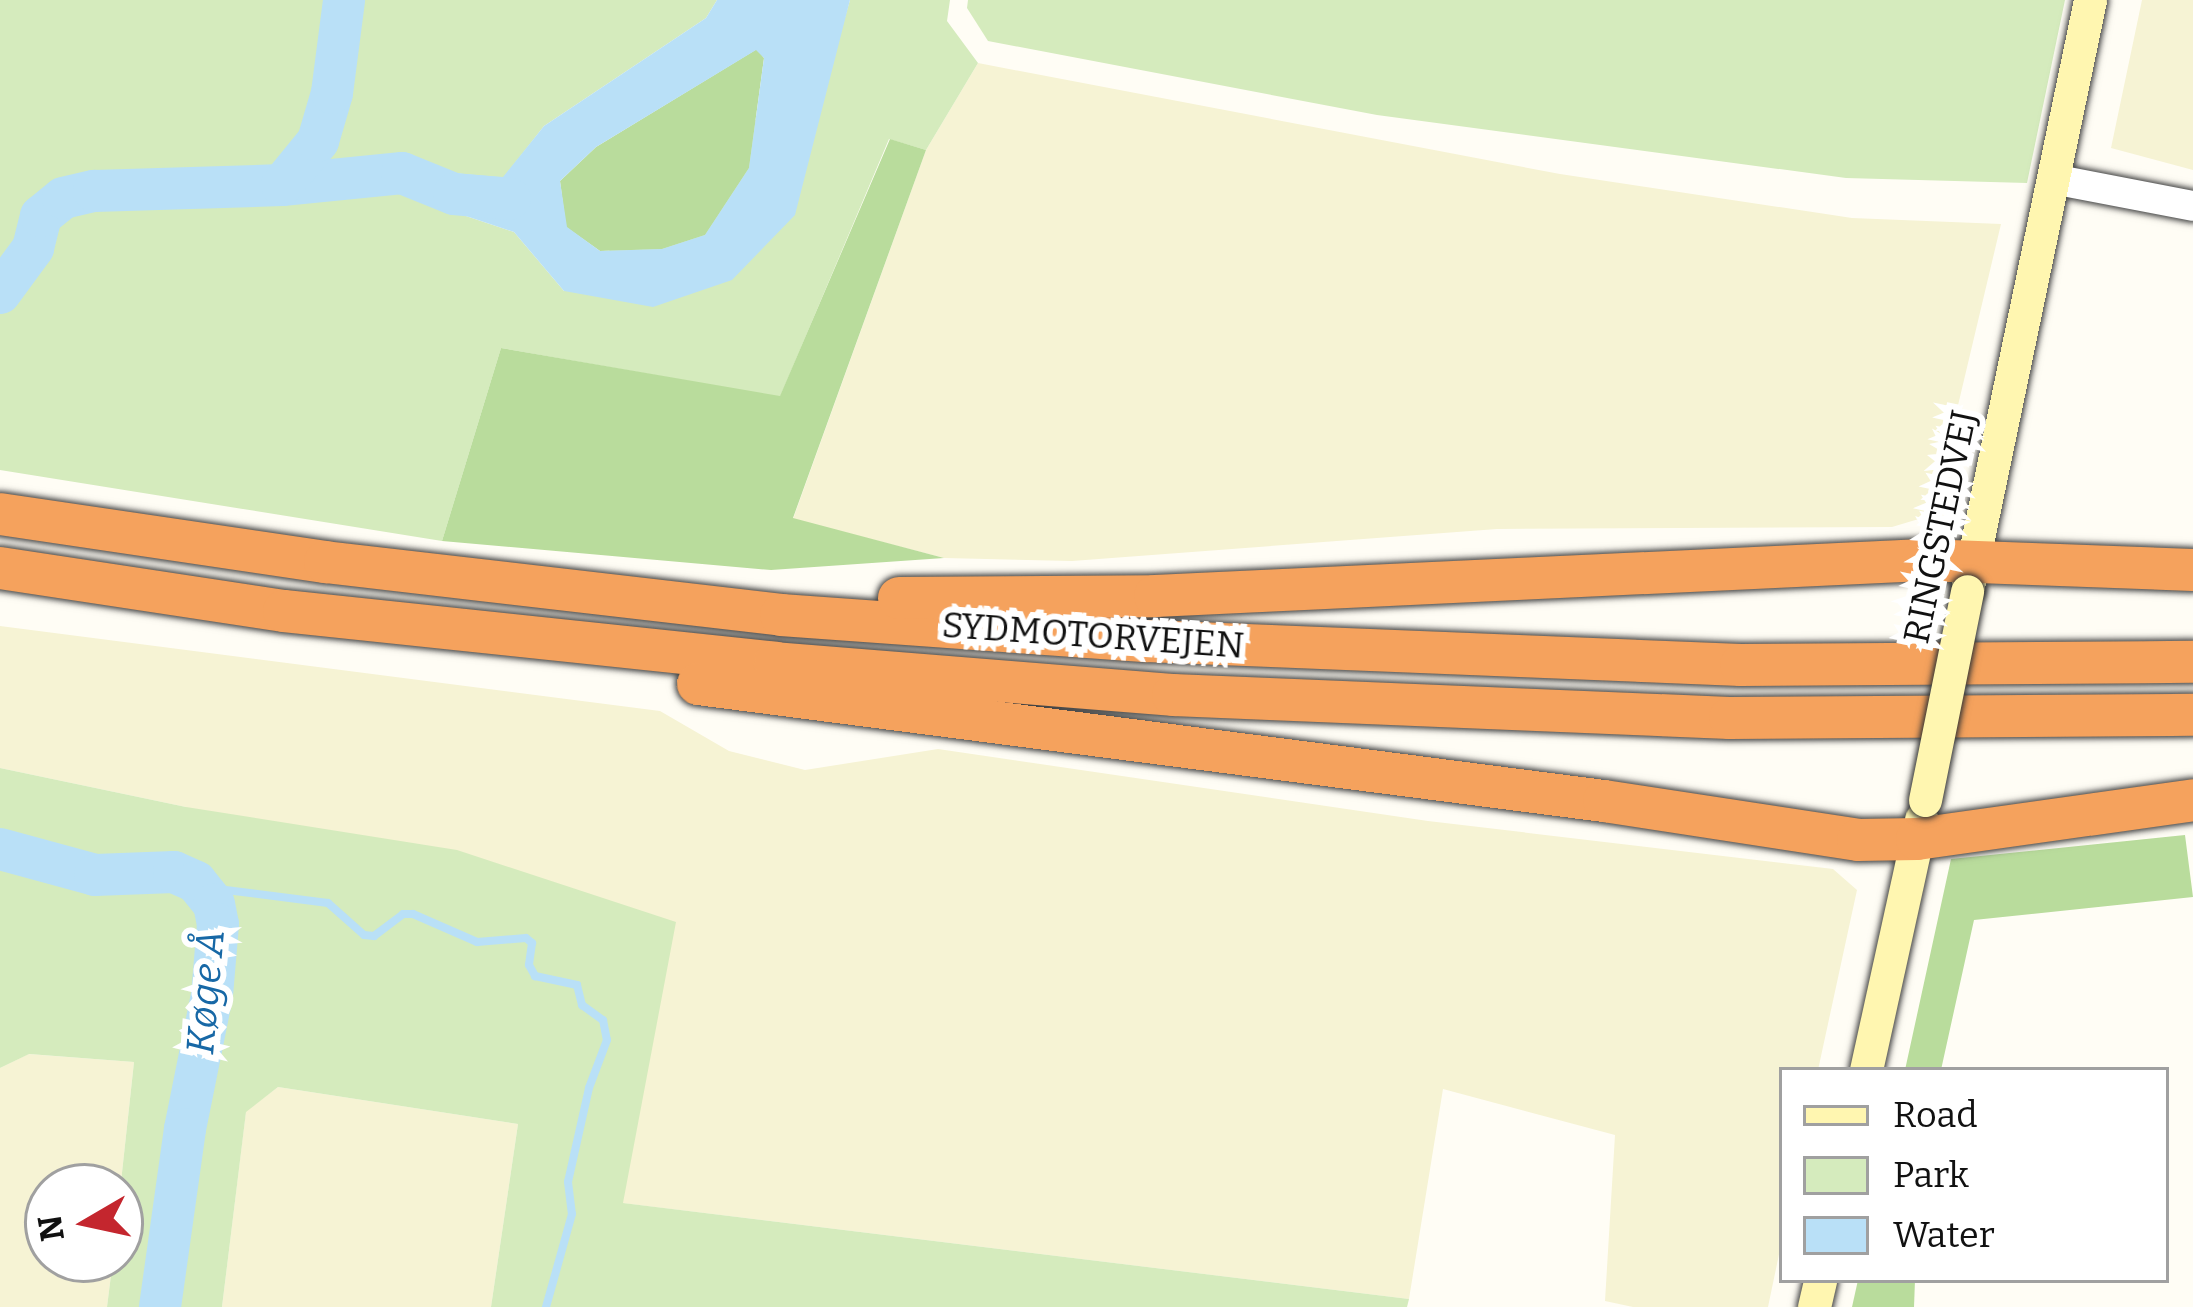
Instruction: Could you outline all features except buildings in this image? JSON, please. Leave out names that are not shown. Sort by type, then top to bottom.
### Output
[{"type":"highway","name":"SYDMOTORVEJEN","points":[[0,514],[325,562],[781,615],[1147,641],[1741,665],[2193,662]]},
{"type":"highway","points":[[325,562],[405,551],[761,590],[904,598],[2193,570]]},
{"type":"highway","name":"SYDMOTORVEJEN","points":[[0,568],[284,611],[775,664],[1173,695],[1730,718],[2193,715]]},
{"type":"highway","points":[[284,611],[444,652],[1604,801],[1858,840],[1921,819],[2193,800]]},
{"type":"main road","name":"RINGSTEDVEJ","points":[[1867,1067],[2090,0]]},
{"type":"street","points":[[2053,179],[2193,206]]},
{"type":"shaded area","points":[[2142,0],[2193,0],[2193,170],[2111,148]]},
{"type":"shaded area","points":[[978,63],[1560,174],[1852,218],[2001,224],[1932,515],[1892,527],[1497,529],[1072,561],[944,558],[793,519],[926,150]]},
{"type":"shaded area","points":[[0,626],[660,711],[729,751],[805,770],[938,749],[1428,821],[1833,869],[1857,890],[1819,1067],[1779,1067],[1779,1254],[1768,1307],[1633,1307],[1605,1301],[1615,1135],[1443,1089],[1409,1299],[622,1203],[186,807],[0,768]]},
{"type":"shaded area","points":[[28,1054],[134,1062],[123,1163],[24,1163],[24,1283],[110,1283],[107,1307],[0,1307],[0,1068]]},
{"type":"shaded area","points":[[278,1087],[518,1124],[491,1307],[222,1307],[246,1111]]},
{"type":"green space","points":[[0,0],[717,0],[706,18],[544,126],[503,178],[453,173],[460,214],[514,232],[564,291],[836,48],[850,0],[950,0],[947,21],[978,63],[926,150],[889,139],[780,397],[501,348],[442,541],[0,470]]},
{"type":"green space","points":[[968,0],[2065,0],[2027,183],[1846,178],[1377,115],[988,41],[967,8]]},
{"type":"green space","points":[[757,49],[764,58],[749,168],[705,235],[662,249],[600,251],[566,227],[560,181],[596,147]]},
{"type":"green space","points":[[890,139],[926,150],[793,518],[944,558],[771,570],[442,541],[501,348],[780,396]]},
{"type":"green space","points":[[0,768],[186,807],[457,850],[676,922],[623,1203],[1409,1299],[1407,1307],[491,1307],[518,1124],[278,1087],[246,1112],[222,1307],[107,1307],[110,1283],[144,1283],[144,1163],[123,1163],[134,1062],[29,1054],[0,1068]]},
{"type":"green space","points":[[2185,835],[2193,897],[1974,920],[1942,1067],[1906,1067],[1951,859]]},
{"type":"green space","points":[[1857,1283],[1915,1283],[1914,1307],[1852,1307]]},
{"type":"water","points":[[717,0],[850,0],[795,215],[732,280],[653,307],[564,291],[514,232],[460,214],[452,173],[503,177],[544,126],[706,18]],"holes":[[[756,50],[764,58],[749,168],[705,235],[662,249],[600,251],[567,227],[560,181],[596,147]]]},
{"type":"waterway","name":"Køge Å","points":[[0,293],[33,248],[41,216],[63,198],[94,191],[282,185],[318,141],[332,93],[344,0]]},
{"type":"waterway","points":[[282,185],[402,173],[454,194],[510,199]]},
{"type":"waterway","name":"Køge Å","points":[[0,849],[95,875],[174,872],[196,882],[214,904],[218,924],[212,995],[185,1129],[160,1307]]},
{"type":"waterway","points":[[202,887],[328,903],[364,935],[374,936],[403,914],[413,914],[477,942],[526,938],[532,943],[529,965],[535,976],[577,985],[582,1005],[603,1020],[607,1040],[589,1088],[568,1182],[572,1214],[546,1307]]}]
